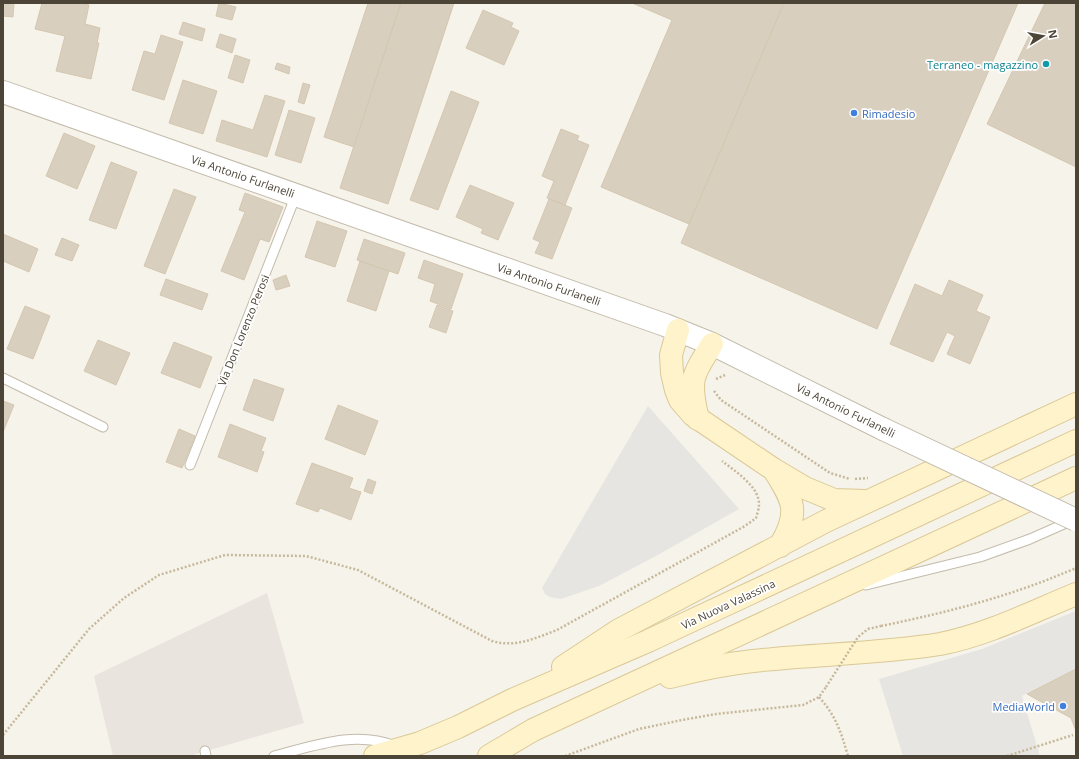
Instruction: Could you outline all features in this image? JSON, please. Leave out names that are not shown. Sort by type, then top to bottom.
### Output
[{"type":"main road","points":[[678,330],[671,355],[672,373],[680,400],[693,416],[773,470],[805,488],[834,500],[868,501]]},
{"type":"main road","points":[[698,419],[694,400],[694,379],[699,366],[712,344]]},
{"type":"main road","points":[[512,700],[619,630],[747,562],[868,501],[1076,404]]},
{"type":"main road","name":"Via Nuova Valassina","points":[[375,756],[420,742],[458,727],[512,700],[648,641],[1076,441]]},
{"type":"main road","points":[[773,470],[787,490],[792,502],[792,515],[789,532],[780,546]]},
{"type":"main road","points":[[489,756],[533,730],[1076,478]]},
{"type":"main road","points":[[632,684],[703,669],[753,661],[889,650],[941,643],[979,633],[1076,594]]},
{"type":"street","name":"Via Antonio Furlanelli","points":[[3,92],[678,330],[712,344],[883,429],[1076,519]]},
{"type":"lane","name":"Via Don Lorenzo Perosi","points":[[190,465],[296,195]]},
{"type":"lane","points":[[3,378],[103,427]]},
{"type":"lane","points":[[830,593],[980,557],[1030,539],[1076,519]]},
{"type":"lane","points":[[274,756],[336,740],[374,740],[386,742],[400,748]]},
{"type":"path","points":[[3,735],[89,629],[124,598],[160,575],[225,554],[306,556],[358,570],[492,641],[503,644],[523,642],[557,630],[745,526],[756,518],[759,505],[757,494],[746,480],[718,458]]},
{"type":"path","points":[[565,756],[639,729],[716,714],[803,705],[819,697],[858,637],[868,629],[972,606],[1022,590],[1076,568]]},
{"type":"path","points":[[819,697],[829,708],[838,726],[848,756]]},
{"type":"path","points":[[1007,756],[1073,735]]},
{"type":"shaded area","points":[[648,406],[739,509],[599,586],[561,599],[550,597],[545,594],[542,588]]},
{"type":"shaded area","points":[[267,593],[304,723],[189,756],[113,756],[94,676]]},
{"type":"shaded area","points":[[1076,611],[1076,669],[1022,696],[1040,756],[903,756],[879,679],[982,649]]},
{"type":"building","points":[[3,3],[14,3],[13,17],[3,16]]},
{"type":"building","points":[[42,3],[79,3],[89,5],[85,24],[100,28],[97,43],[99,43],[91,79],[56,71],[65,36],[35,29]]},
{"type":"building","points":[[219,3],[236,7],[232,20],[216,16]]},
{"type":"building","points":[[368,3],[401,3],[354,147],[324,137]]},
{"type":"building","points":[[401,3],[454,3],[388,204],[340,188]]},
{"type":"building","points":[[632,3],[784,3],[689,224],[601,187],[672,20]]},
{"type":"building","name":"Rimadesio","points":[[784,3],[1018,3],[877,329],[681,243]]},
{"type":"building","name":"Terraneo - magazzino","points":[[1045,3],[1076,3],[1076,167],[987,124]]},
{"type":"building","points":[[483,10],[513,23],[511,27],[519,31],[504,65],[466,48]]},
{"type":"building","points":[[183,22],[205,29],[202,41],[179,34]]},
{"type":"building","points":[[220,34],[236,39],[232,53],[216,47]]},
{"type":"building","points":[[161,35],[183,42],[164,100],[132,90],[144,51],[155,54]]},
{"type":"building","points":[[235,55],[250,60],[243,83],[228,78]]},
{"type":"building","points":[[277,63],[290,67],[289,74],[275,69]]},
{"type":"building","points":[[183,80],[217,91],[203,134],[169,123]]},
{"type":"building","points":[[303,83],[310,85],[304,104],[298,102]]},
{"type":"building","points":[[451,91],[479,102],[438,210],[410,200]]},
{"type":"building","points":[[265,95],[285,101],[267,157],[216,141],[222,120],[253,130]]},
{"type":"building","points":[[289,110],[315,118],[301,163],[275,155]]},
{"type":"building","points":[[561,129],[579,136],[577,140],[589,145],[565,205],[547,198],[554,181],[542,176]]},
{"type":"building","points":[[64,133],[95,146],[77,189],[46,176]]},
{"type":"building","points":[[111,162],[137,172],[116,229],[89,220]]},
{"type":"building","points":[[470,185],[514,203],[498,240],[481,233],[483,229],[456,217]]},
{"type":"building","points":[[174,189],[196,197],[165,274],[144,266]]},
{"type":"building","points":[[245,193],[283,207],[269,242],[260,239],[244,280],[221,271],[245,212],[239,210]]},
{"type":"building","points":[[549,199],[572,208],[552,259],[535,253],[540,242],[533,239]]},
{"type":"building","points":[[317,221],[347,231],[335,267],[305,257]]},
{"type":"building","points":[[3,234],[38,249],[29,272],[3,261]]},
{"type":"building","points":[[62,238],[79,245],[72,261],[55,255]]},
{"type":"building","points":[[364,239],[405,253],[398,274],[357,260]]},
{"type":"building","points":[[424,260],[463,274],[451,309],[430,301],[435,284],[418,278]]},
{"type":"building","points":[[360,261],[389,271],[376,311],[347,301]]},
{"type":"building","points":[[286,275],[290,286],[276,290],[273,280]]},
{"type":"building","points":[[166,279],[208,294],[202,310],[160,295]]},
{"type":"building","points":[[949,280],[983,295],[976,311],[990,317],[970,364],[947,354],[955,336],[947,332],[933,362],[890,344],[915,284],[942,296]]},
{"type":"building","points":[[437,305],[453,311],[446,333],[429,327]]},
{"type":"building","points":[[25,306],[50,316],[33,359],[7,349]]},
{"type":"building","points":[[98,340],[130,353],[116,385],[84,371]]},
{"type":"building","points":[[174,342],[212,357],[200,388],[161,373]]},
{"type":"building","points":[[254,379],[284,389],[273,421],[243,410]]},
{"type":"building","points":[[3,401],[14,405],[3,432]]},
{"type":"building","points":[[338,405],[378,421],[365,455],[325,439]]},
{"type":"building","points":[[230,424],[266,438],[261,451],[264,452],[257,472],[218,457]]},
{"type":"building","points":[[179,429],[195,436],[182,468],[166,462]]},
{"type":"building","points":[[312,463],[353,478],[349,488],[361,492],[351,520],[320,508],[318,512],[296,504]]},
{"type":"building","points":[[368,479],[376,482],[372,494],[364,491]]},
{"type":"building","name":"MediaWorld","points":[[1076,669],[1076,731],[1071,718],[1027,694]]},
{"type":"place","name":"Terraneo - magazzino","points":[[1046,64]]},
{"type":"place","name":"Rimadesio","points":[[854,113]]},
{"type":"place","name":"MediaWorld","points":[[1063,706]]}]
